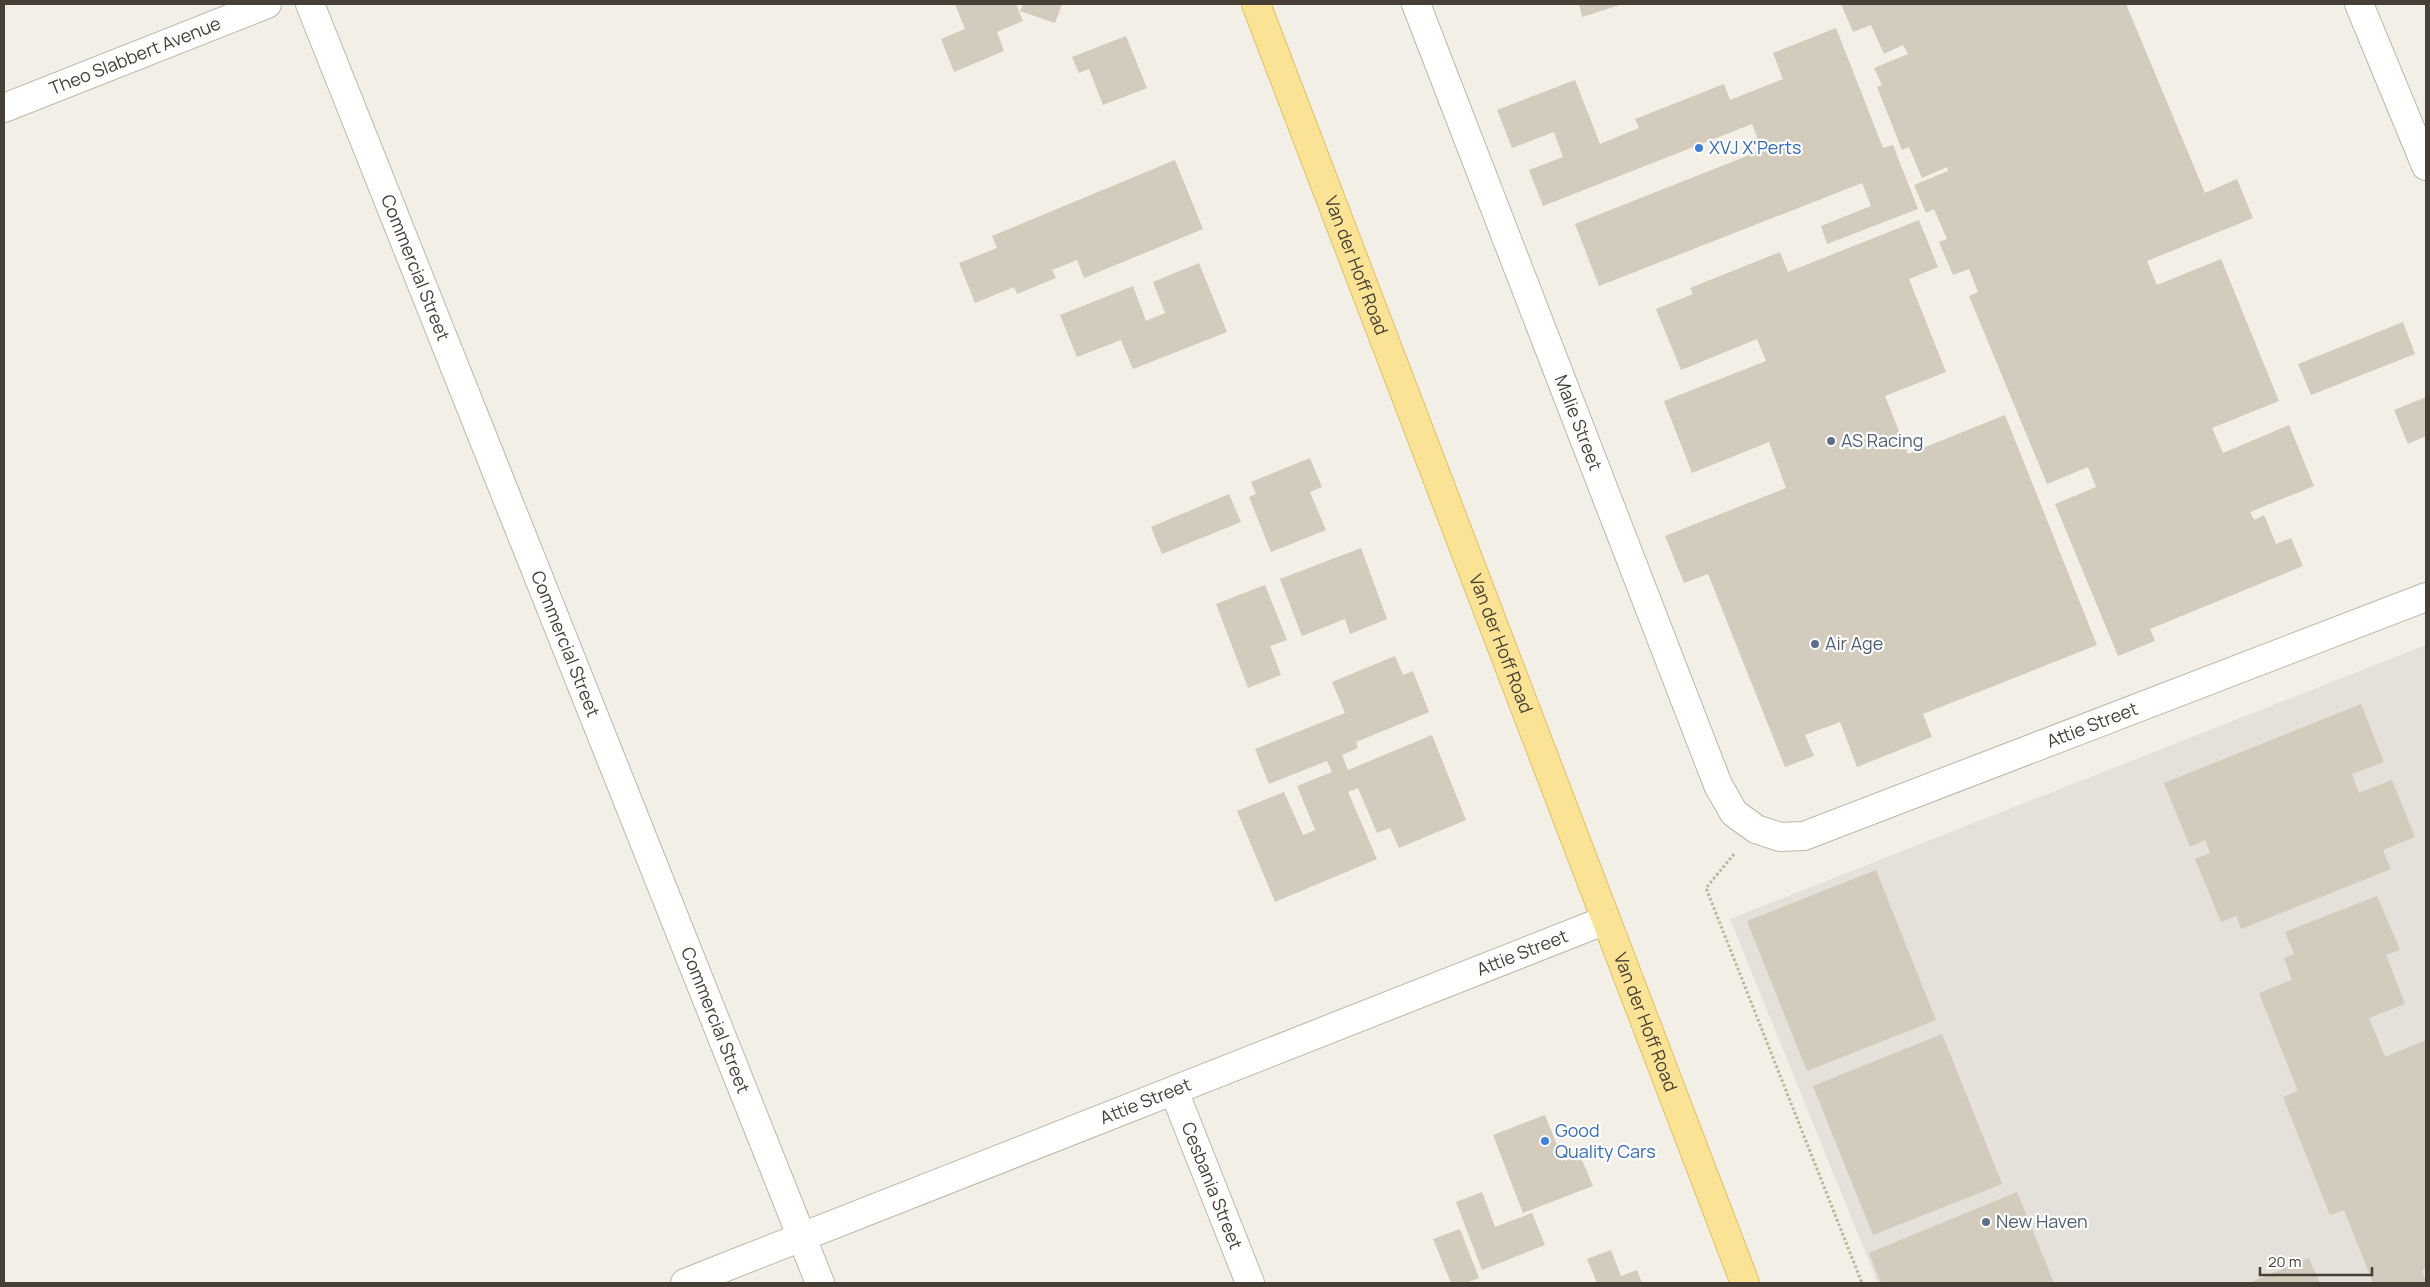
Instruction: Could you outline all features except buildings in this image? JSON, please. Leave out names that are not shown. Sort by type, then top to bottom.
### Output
[{"type":"main road","name":"Van der Hoff Road","points":[[1256,4],[1745,1283]]},
{"type":"street","name":"Theo Slabbert Avenue","points":[[4,108],[267,4]]},
{"type":"street","name":"Commercial Street","points":[[310,4],[820,1283]]},
{"type":"street","name":"Malie Street","points":[[1416,4],[1718,786],[1734,813],[1756,829]]},
{"type":"street","points":[[2360,4],[2426,166]]},
{"type":"street","name":"Attie Street","points":[[1756,829],[1780,837],[1804,836],[2426,597]]},
{"type":"street","name":"Attie Street","points":[[685,1283],[1606,920]]},
{"type":"street","name":"Cesbania Street","points":[[1174,1090],[1250,1283]]},
{"type":"path","points":[[1756,829],[1706,888],[1862,1283]]},
{"type":"shaded area","points":[[2426,645],[2426,1283],[1878,1283],[1730,919]]},
{"type":"place","name":"XVJ X'Perts","points":[[1699,148]]},
{"type":"place","name":"AS Racing","points":[[1831,441]]},
{"type":"place","name":"Air Age","points":[[1815,644]]},
{"type":"place","name":"Good Quality Cars","points":[[1545,1141]]},
{"type":"place","name":"New Haven","points":[[1986,1222]]}]
